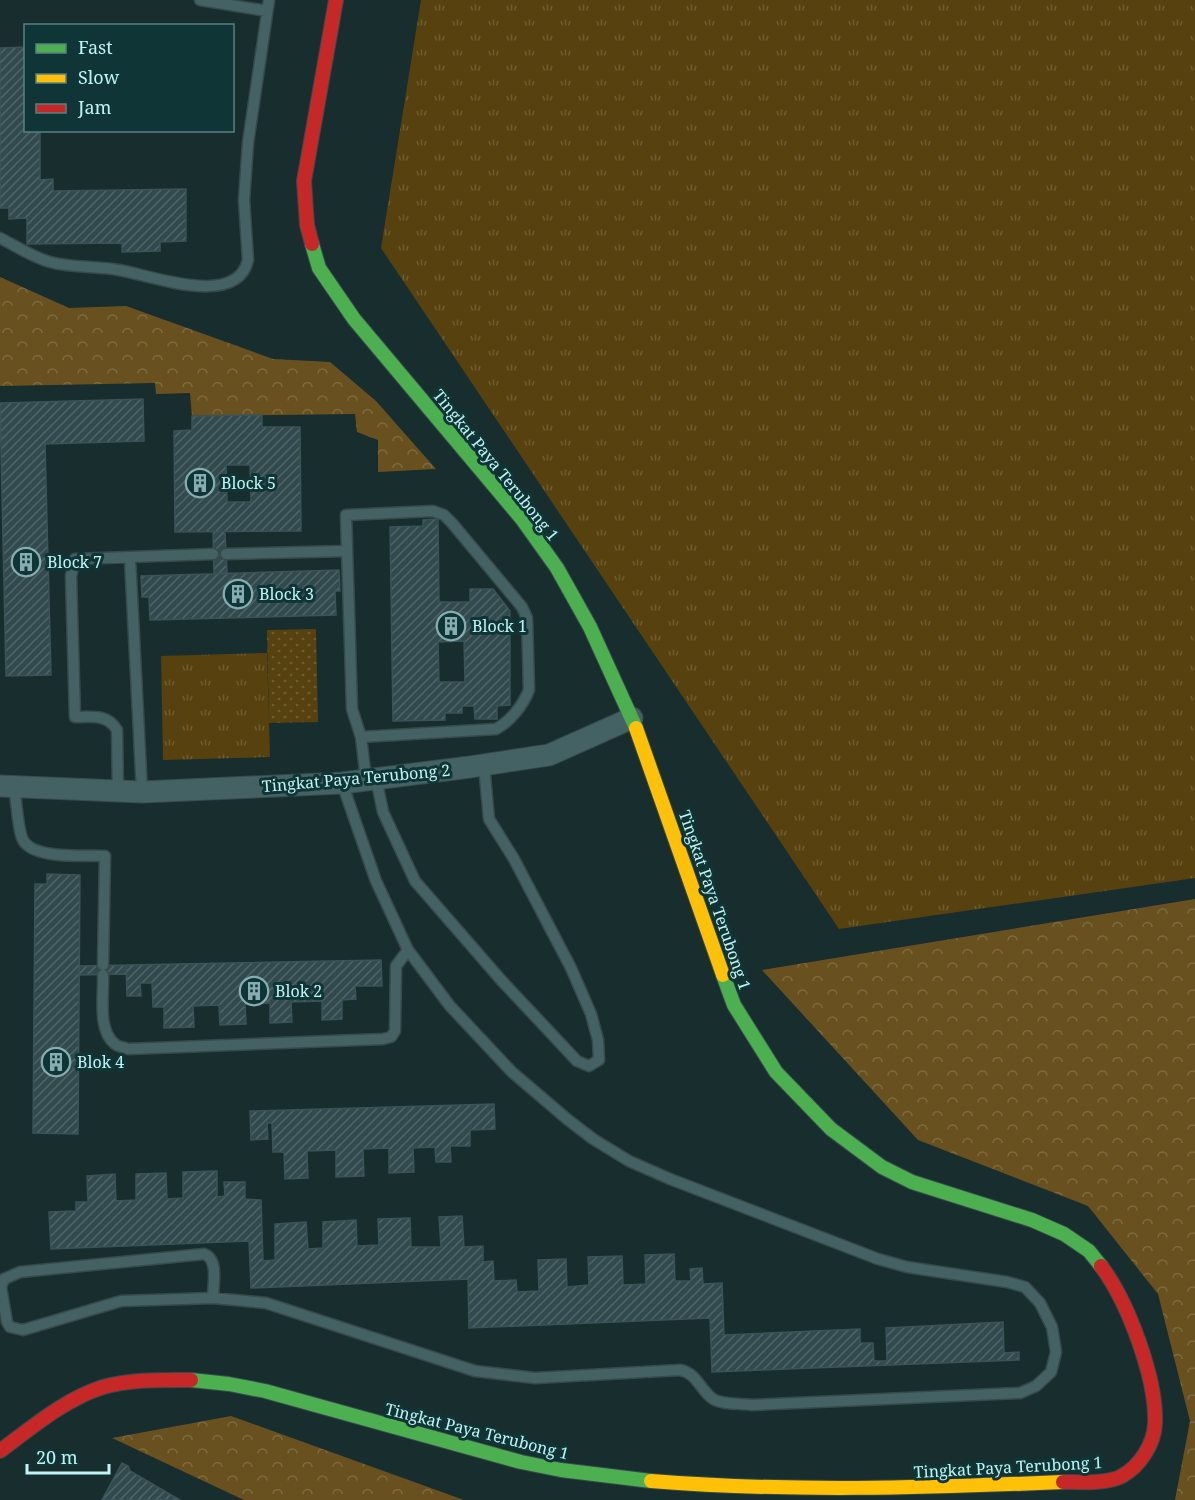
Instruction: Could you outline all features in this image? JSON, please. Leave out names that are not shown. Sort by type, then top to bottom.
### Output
[{"type":"street","name":"Tingkat Paya Terubong 1","points":[[0,1451],[30,1428],[98,1389],[132,1382],[173,1380],[208,1381],[256,1388],[488,1453],[558,1470],[669,1484],[742,1488],[904,1488],[1100,1481],[1121,1477],[1137,1464],[1149,1448],[1155,1426],[1154,1398],[1137,1334],[1113,1282],[1089,1251],[1064,1234],[1032,1220],[912,1182],[882,1167],[831,1130],[776,1072],[734,1005],[706,932],[669,819],[632,718],[590,627],[557,568],[522,519],[354,319],[319,268],[307,225],[304,182],[336,0]]},
{"type":"street","name":"Tingkat Paya Terubong 2","points":[[7,787],[142,792],[342,783],[549,755],[632,718]]},
{"type":"lane","points":[[0,237],[51,262],[120,270],[154,279],[218,286],[229,283],[246,268],[248,260],[244,200],[248,142],[268,5],[200,0]]},
{"type":"lane","points":[[361,737],[496,729],[505,724],[525,700],[529,690],[527,618],[522,607],[452,523],[444,515],[433,511],[346,515],[352,709],[371,778],[383,812],[415,881],[501,980],[578,1061],[589,1066],[599,1060],[598,1040],[591,1014],[571,968],[514,859],[489,819],[484,765]]},
{"type":"lane","points":[[226,554],[347,551]]},
{"type":"lane","points":[[118,791],[117,730],[112,722],[104,717],[75,717],[71,576],[75,559],[213,555]]},
{"type":"lane","points":[[130,558],[142,792]]},
{"type":"lane","points":[[213,1298],[213,1262],[210,1256],[204,1254],[20,1272],[4,1279],[1,1287],[7,1322],[10,1327],[23,1330],[121,1301],[213,1298],[266,1304],[475,1371],[535,1378],[680,1370],[693,1376],[710,1397],[717,1401],[752,1404],[1020,1393],[1036,1386],[1051,1372],[1056,1352],[1052,1327],[1040,1303],[1025,1287],[907,1267],[878,1259],[629,1161],[592,1139],[567,1119],[512,1072],[450,1006],[408,950],[376,881],[342,783]]},
{"type":"lane","points":[[7,787],[22,840],[31,849],[43,853],[105,855],[104,1025],[116,1045],[128,1049],[391,1037],[395,1031],[396,966],[408,950]]},
{"type":"green space","points":[[421,0],[1195,0],[1195,878],[839,929],[381,248]]},
{"type":"green space","points":[[0,277],[69,308],[126,306],[273,359],[330,362],[376,401],[436,469],[378,472],[378,440],[357,432],[355,414],[192,416],[190,393],[156,394],[155,383],[0,386]]},
{"type":"green space","points":[[316,629],[318,722],[269,723],[267,630]]},
{"type":"green space","points":[[267,653],[270,757],[163,760],[161,656]]},
{"type":"green space","points":[[1195,899],[1195,1500],[1175,1500],[1190,1421],[1158,1294],[1088,1206],[918,1140],[762,970]]},
{"type":"green space","points":[[231,1416],[464,1500],[244,1500],[112,1438]]},
{"type":"building","points":[[24,47],[24,132],[40,132],[40,180],[53,179],[53,191],[186,189],[186,241],[160,242],[160,251],[122,252],[122,243],[27,244],[27,218],[9,219],[9,208],[0,208],[0,48]]},
{"type":"building","name":"Block 7","points":[[143,399],[144,441],[45,444],[51,675],[6,676],[0,403]]},
{"type":"building","name":"Block 5","points":[[262,415],[262,427],[300,427],[301,531],[175,532],[174,431],[192,430],[192,416]],"holes":[[[226,465],[250,465],[251,502],[227,502]]]},
{"type":"building","name":"Block 1","points":[[438,519],[439,602],[470,602],[470,589],[493,589],[510,611],[510,705],[497,706],[497,719],[475,719],[474,706],[462,706],[462,713],[445,713],[445,720],[393,721],[390,527],[423,526],[423,520]],"holes":[[[464,641],[465,682],[439,682],[438,642]]]},
{"type":"building","points":[[213,532],[225,532],[227,573],[214,574]]},
{"type":"building","name":"Block 3","points":[[339,570],[340,591],[335,591],[336,615],[150,620],[149,597],[142,597],[141,576]]},
{"type":"building","name":"Blok 4","points":[[47,874],[80,875],[78,1134],[33,1133],[35,884],[47,884]]},
{"type":"building","name":"Blok 2","points":[[381,960],[382,986],[355,986],[356,999],[342,1000],[342,1019],[322,1020],[322,1001],[291,1002],[292,1022],[270,1023],[270,1003],[245,1004],[246,1024],[220,1025],[219,1005],[193,1006],[194,1027],[164,1028],[164,1007],[153,1007],[152,983],[140,983],[141,996],[127,996],[126,965]]},
{"type":"building","points":[[126,965],[126,974],[79,975],[79,966]]},
{"type":"building","points":[[494,1104],[495,1129],[470,1130],[470,1146],[450,1146],[451,1162],[436,1162],[435,1147],[413,1148],[414,1172],[389,1173],[389,1148],[363,1149],[364,1176],[336,1177],[336,1150],[307,1151],[308,1178],[285,1179],[284,1152],[273,1152],[272,1123],[267,1123],[268,1139],[251,1140],[250,1111]]},
{"type":"building","points":[[217,1171],[217,1197],[225,1196],[224,1182],[245,1182],[245,1199],[261,1200],[263,1261],[275,1260],[275,1224],[306,1222],[308,1249],[323,1248],[323,1222],[356,1220],[357,1246],[379,1245],[378,1219],[410,1218],[411,1247],[441,1247],[439,1217],[462,1216],[464,1247],[483,1246],[483,1262],[493,1261],[494,1281],[516,1280],[517,1292],[539,1291],[538,1260],[566,1259],[567,1287],[589,1285],[588,1257],[622,1256],[623,1285],[646,1284],[645,1255],[674,1254],[675,1281],[691,1281],[690,1269],[702,1268],[703,1284],[722,1283],[724,1335],[860,1329],[860,1343],[873,1343],[874,1361],[887,1361],[886,1328],[1003,1322],[1004,1353],[1019,1352],[1019,1360],[712,1372],[710,1318],[469,1328],[468,1279],[251,1288],[249,1241],[51,1249],[49,1212],[76,1211],[76,1202],[88,1202],[87,1176],[115,1174],[116,1201],[136,1200],[136,1174],[166,1173],[167,1199],[183,1198],[183,1172]]},
{"type":"building","points":[[122,1463],[128,1466],[130,1471],[180,1500],[102,1500]]},
{"type":"traffic: fast","points":[[312,244],[319,268],[354,319],[522,519],[557,568],[590,627],[636,728]]},
{"type":"traffic: fast","points":[[723,975],[734,1005],[776,1072],[831,1129],[882,1167],[912,1182],[1032,1220],[1064,1234],[1089,1251],[1101,1266]]},
{"type":"traffic: fast","points":[[191,1380],[265,1391],[521,1462],[561,1470],[651,1481]]},
{"type":"traffic: slow","points":[[636,728],[723,975]]},
{"type":"traffic: slow","points":[[651,1481],[805,1488],[1063,1482]]},
{"type":"traffic: jam","points":[[312,244],[307,225],[304,181],[336,0]]},
{"type":"traffic: jam","points":[[1063,1482],[1101,1481],[1122,1476],[1129,1472],[1145,1454],[1154,1432],[1151,1385],[1139,1342],[1121,1300],[1101,1266]]},
{"type":"traffic: jam","points":[[0,1451],[62,1406],[89,1392],[114,1384],[136,1381],[191,1380]]},
{"type":"place","name":"Block 5","points":[[200,483]]},
{"type":"place","name":"Block 7","points":[[26,562]]},
{"type":"place","name":"Block 3","points":[[238,594]]},
{"type":"place","name":"Block 1","points":[[451,626]]},
{"type":"place","name":"Blok 2","points":[[254,991]]},
{"type":"place","name":"Blok 4","points":[[56,1062]]}]
